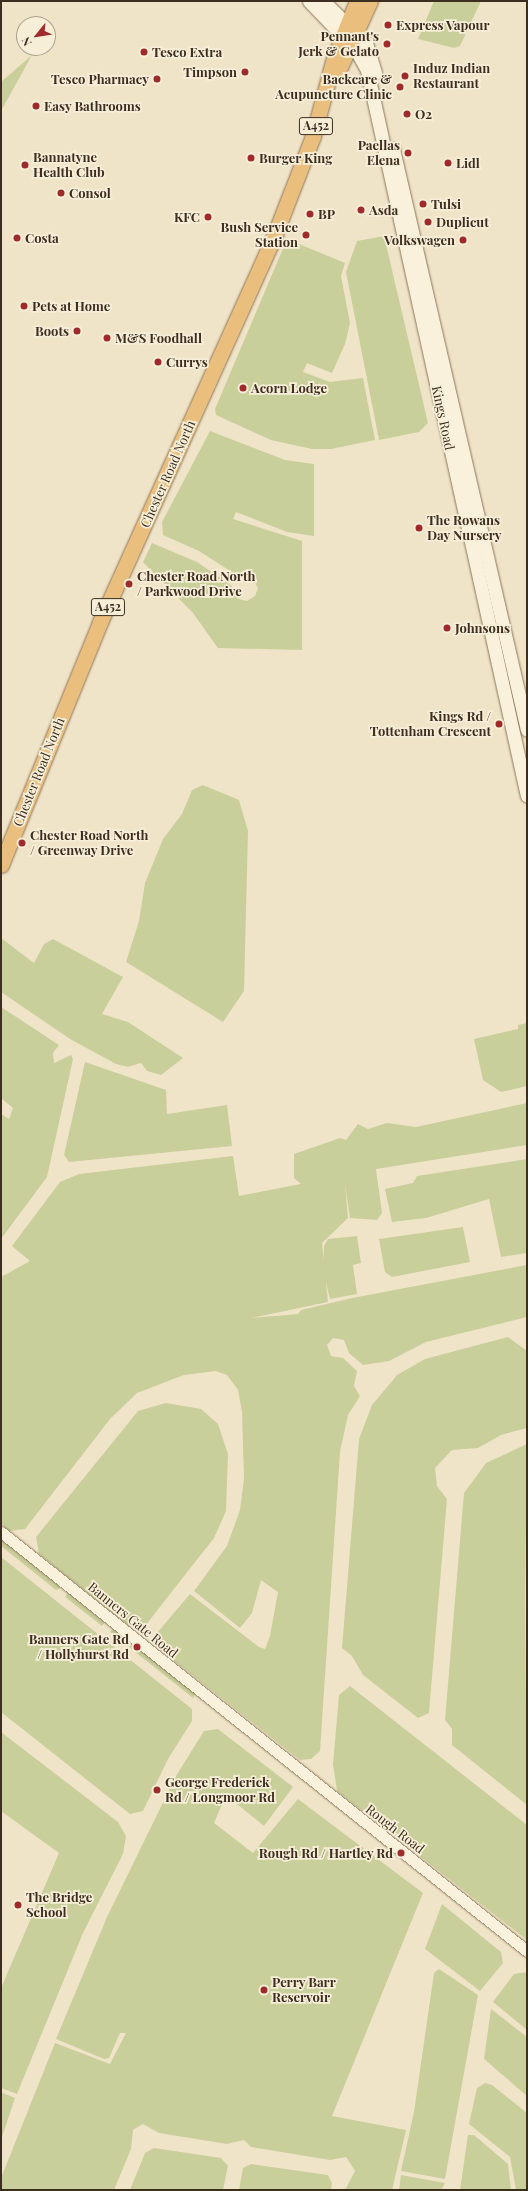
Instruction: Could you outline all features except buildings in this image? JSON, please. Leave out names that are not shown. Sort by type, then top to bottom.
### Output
[{"type":"highway","name":"A452","points":[[350,34],[357,1]]},
{"type":"highway","name":"A452","points":[[350,34],[370,1]]},
{"type":"highway","name":"Chester Road North","points":[[1,865],[100,622],[275,234],[330,83],[350,34]]},
{"type":"main road","points":[[309,1],[350,34]]},
{"type":"main road","points":[[323,1],[350,34]]},
{"type":"main road","name":"Kings Road","points":[[350,34],[372,56],[527,730]]},
{"type":"main road","name":"Kings Road","points":[[350,34],[364,61],[373,94],[527,796]]},
{"type":"street","name":"Banners Gate Road","points":[[1,1532],[246,1730]]},
{"type":"street","name":"Rough Road","points":[[246,1730],[527,1951]]},
{"type":"green space","points":[[434,1],[481,1],[460,46],[454,48],[418,39]]},
{"type":"green space","points":[[31,56],[31,56],[1,111],[1,82]]},
{"type":"green space","points":[[384,236],[428,423],[419,432],[379,440],[346,272],[357,241]]},
{"type":"green space","points":[[287,239],[345,263],[341,276],[350,323],[345,344],[332,373],[307,363],[303,372],[330,382],[363,378],[375,440],[331,449],[312,449],[271,440],[216,415],[215,409]]},
{"type":"green space","points":[[210,431],[285,460],[314,464],[314,536],[287,532],[236,512],[233,519],[302,541],[302,650],[218,648],[193,613],[143,562],[152,543],[197,562],[232,586],[239,599],[247,601],[255,596],[258,588],[252,578],[238,576],[199,551],[163,535],[162,522]]},
{"type":"green space","points":[[203,785],[239,800],[248,831],[244,991],[223,1022],[126,962],[139,921],[145,883],[163,839],[182,814],[192,790]]},
{"type":"green space","points":[[1,938],[34,963],[44,944],[53,939],[123,977],[102,1014],[128,1022],[183,1058],[161,1075],[147,1071],[141,1063],[128,1067],[116,1064],[70,1039],[1,992]]},
{"type":"green space","points":[[1,1007],[59,1045],[53,1053],[54,1063],[71,1055],[73,1059],[47,1177],[1,1239],[1,1114],[9,1119],[13,1108],[1,1098]]},
{"type":"green space","points":[[527,1023],[527,1086],[501,1092],[483,1080],[474,1039],[518,1029],[518,1025]]},
{"type":"green space","points":[[85,1062],[166,1090],[167,1114],[227,1105],[232,1146],[69,1162],[64,1155]]},
{"type":"green space","points":[[527,1103],[527,1145],[376,1169],[382,1213],[377,1220],[350,1218],[345,1184],[348,1218],[322,1243],[328,1302],[251,1318],[298,1314],[301,1310],[352,1298],[527,1265],[527,1317],[426,1342],[389,1361],[363,1365],[349,1353],[344,1340],[333,1338],[327,1345],[331,1356],[343,1358],[357,1371],[354,1386],[360,1396],[348,1415],[340,1452],[320,1751],[311,1759],[300,1760],[159,1649],[157,1633],[190,1594],[259,1647],[265,1649],[270,1636],[278,1592],[261,1580],[252,1613],[240,1628],[194,1591],[227,1546],[240,1510],[244,1479],[242,1412],[238,1390],[227,1375],[216,1371],[184,1375],[137,1393],[110,1419],[25,1529],[9,1531],[1,1524],[1,1277],[30,1261],[12,1246],[60,1182],[79,1174],[233,1156],[239,1196],[301,1184],[294,1178],[294,1154],[340,1138],[346,1140],[358,1124],[368,1129],[387,1123],[416,1127]]},
{"type":"green space","points":[[527,1159],[527,1253],[501,1257],[489,1199],[426,1218],[392,1222],[385,1189],[413,1183],[417,1176]]},
{"type":"green space","points":[[463,1227],[470,1262],[392,1277],[385,1272],[379,1239]]},
{"type":"green space","points":[[357,1236],[361,1263],[353,1265],[357,1294],[330,1299],[323,1270],[324,1246],[328,1239]]},
{"type":"green space","points":[[508,1337],[527,1351],[527,1428],[501,1435],[478,1448],[452,1450],[435,1468],[437,1486],[447,1499],[429,1713],[418,1718],[363,1675],[352,1656],[342,1648],[359,1439],[372,1405],[397,1375],[425,1359]]},
{"type":"green space","points":[[166,1403],[201,1409],[218,1424],[228,1454],[226,1511],[214,1538],[145,1626],[130,1627],[39,1554],[36,1537],[138,1411]]},
{"type":"green space","points":[[527,1444],[525,1604],[527,1805],[452,1745],[452,1729],[445,1720],[464,1493],[486,1463]]},
{"type":"green space","points":[[1,1537],[61,1585],[60,1588],[56,1590],[1,1546]]},
{"type":"green space","points":[[1,1557],[192,1709],[192,1721],[168,1759],[143,1811],[130,1814],[1,1712]]},
{"type":"green space","points":[[69,1591],[106,1621],[102,1626],[65,1597]]},
{"type":"green space","points":[[114,1627],[196,1693],[193,1698],[110,1632]]},
{"type":"green space","points":[[350,1686],[527,1825],[527,1940],[337,1791],[333,1764],[339,1695]]},
{"type":"green space","points":[[218,1729],[293,1787],[264,1826],[226,1795],[214,1823],[253,1853],[298,1799],[423,1893],[332,2116],[406,2130],[392,2190],[345,2190],[355,2171],[346,2157],[330,2160],[251,2147],[244,2140],[227,2144],[159,2133],[143,2124],[133,2130],[131,2149],[114,2190],[1,2190],[1,2178],[55,2043],[110,2064],[126,2033],[120,2033],[109,2058],[104,2059],[56,2039],[107,1917],[176,1776],[204,1731]]},
{"type":"green space","points":[[1,1732],[118,1822],[126,1836],[123,1854],[83,1933],[17,2094],[1,2088],[1,1988],[59,1853],[1,1811]]},
{"type":"green space","points":[[442,1904],[501,1952],[503,1963],[480,1991],[425,1949]]},
{"type":"green space","points":[[439,1969],[478,1995],[445,2179],[401,2171],[414,2112],[434,1973]]},
{"type":"green space","points":[[527,1972],[527,2030],[493,2002],[514,1974]]},
{"type":"green space","points":[[491,2009],[527,2037],[527,2096],[484,2059]]},
{"type":"green space","points":[[485,2083],[492,2085],[527,2113],[527,2190],[516,2190],[510,2157],[469,2124],[477,2088]]},
{"type":"green space","points":[[1,2092],[15,2098],[1,2140]]},
{"type":"green space","points":[[468,2135],[474,2135],[508,2164],[511,2190],[460,2190]]},
{"type":"green space","points":[[154,2148],[221,2158],[228,2166],[223,2190],[130,2190],[145,2153]]},
{"type":"green space","points":[[251,2164],[328,2175],[332,2183],[331,2190],[239,2190],[243,2168]]},
{"type":"green space","points":[[401,2175],[445,2183],[441,2190],[399,2190]]},
{"type":"place","name":"Express Vapour","points":[[388,25]]},
{"type":"place","name":"Pennant's Jerk & Gelato","points":[[387,44]]},
{"type":"place","name":"Tesco Extra","points":[[144,52]]},
{"type":"place","name":"Timpson","points":[[245,72]]},
{"type":"place","name":"Induz Indian Restaurant","points":[[405,76]]},
{"type":"place","name":"Tesco Pharmacy","points":[[157,79]]},
{"type":"place","name":"Backcare & Acupuncture Clinic","points":[[400,87]]},
{"type":"place","name":"Easy Bathrooms","points":[[36,106]]},
{"type":"place","name":"O2","points":[[407,114]]},
{"type":"place","name":"Paellas Elena","points":[[408,153]]},
{"type":"place","name":"Burger King","points":[[251,158]]},
{"type":"place","name":"Lidl","points":[[448,163]]},
{"type":"place","name":"Bannatyne Health Club","points":[[25,165]]},
{"type":"place","name":"Consol","points":[[61,193]]},
{"type":"place","name":"Tulsi","points":[[423,204]]},
{"type":"place","name":"Asda","points":[[361,210]]},
{"type":"place","name":"BP","points":[[310,214]]},
{"type":"place","name":"KFC","points":[[208,217]]},
{"type":"place","name":"Duplicut","points":[[428,222]]},
{"type":"place","name":"Bush Service Station","points":[[306,235]]},
{"type":"place","name":"Costa","points":[[17,238]]},
{"type":"place","name":"Volkswagen","points":[[463,240]]},
{"type":"place","name":"Pets at Home","points":[[24,306]]},
{"type":"place","name":"Boots","points":[[77,331]]},
{"type":"place","name":"M&S Foodhall","points":[[107,338]]},
{"type":"place","name":"Currys","points":[[158,362]]},
{"type":"place","name":"Acorn Lodge","points":[[243,388]]},
{"type":"place","name":"The Rowans Day Nursery","points":[[419,528]]},
{"type":"place","name":"Chester Road North / Parkwood Drive","points":[[129,584]]},
{"type":"place","name":"Johnsons","points":[[447,628]]},
{"type":"place","name":"Kings Rd / Tottenham Crescent","points":[[499,724]]},
{"type":"place","name":"Chester Road North / Greenway Drive","points":[[22,843]]},
{"type":"place","name":"Banners Gate Rd / Hollyhurst Rd","points":[[137,1647]]},
{"type":"place","name":"George Frederick Rd / Longmoor Rd","points":[[157,1790]]},
{"type":"place","name":"Rough Rd / Hartley Rd","points":[[401,1853]]},
{"type":"place","name":"The Bridge School","points":[[18,1905]]},
{"type":"place","name":"Perry Barr Reservoir","points":[[264,1990]]}]
